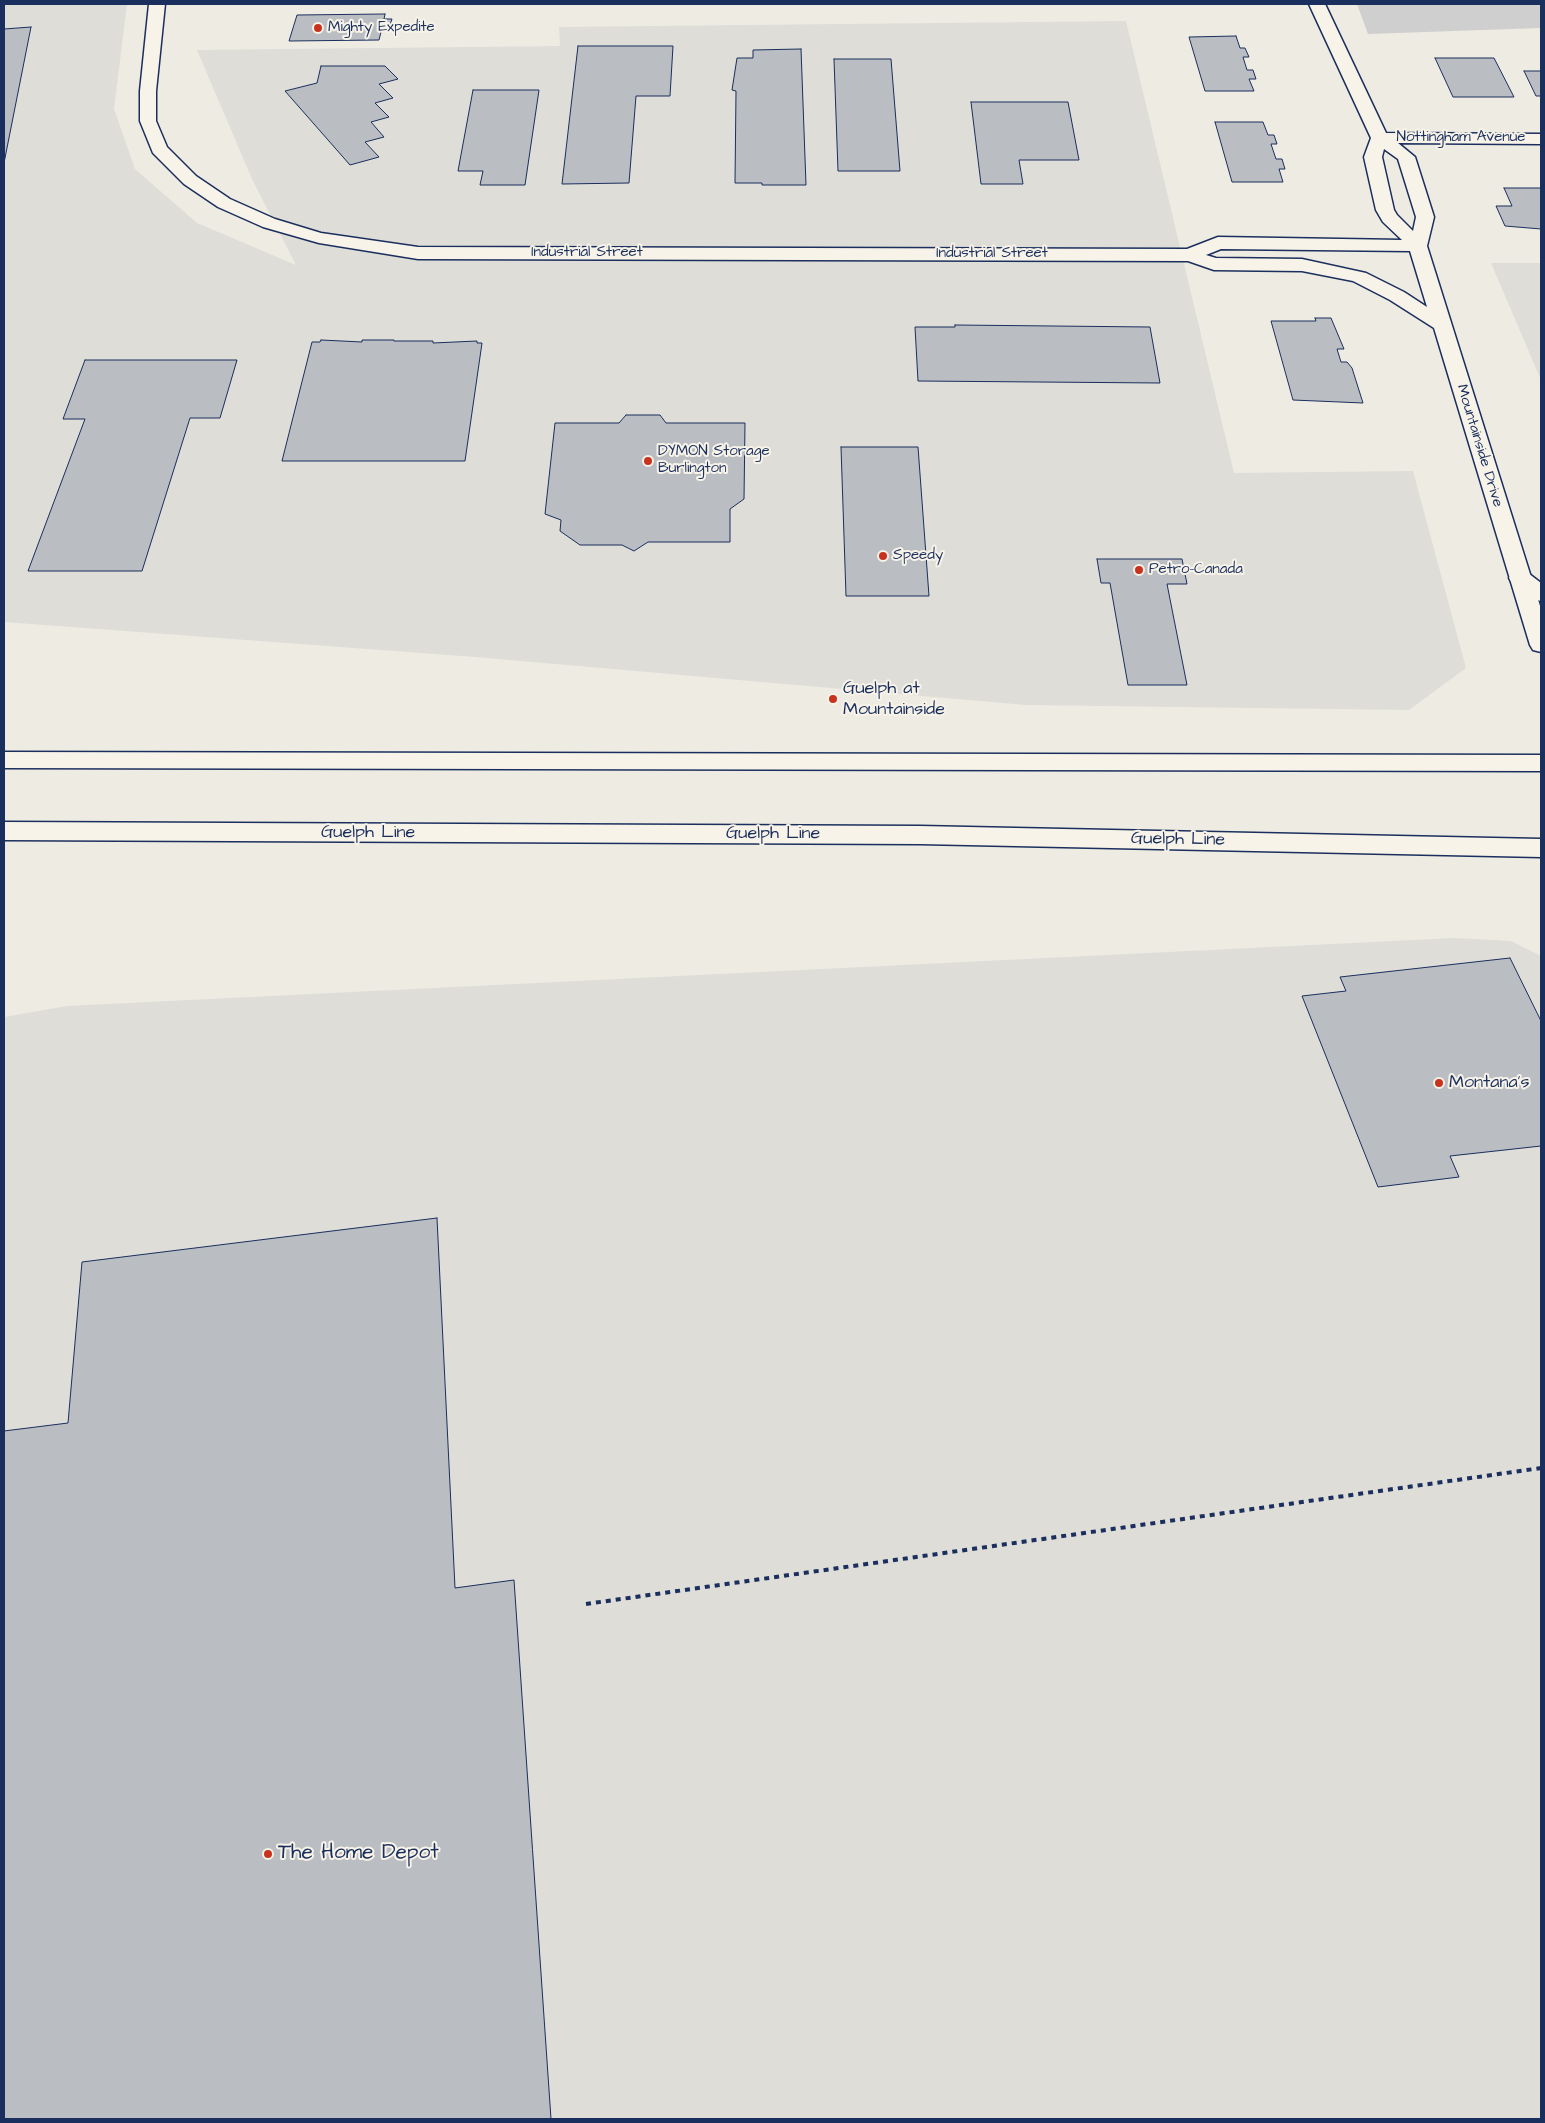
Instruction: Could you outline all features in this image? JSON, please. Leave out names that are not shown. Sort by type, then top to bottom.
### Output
[{"type":"street","name":"Industrial Street","points":[[157,4],[148,92],[148,121],[159,149],[190,180],[224,203],[269,223],[320,238],[418,253],[1190,255],[1214,264],[1302,265],[1358,277],[1397,296],[1441,324]]},
{"type":"street","name":"Mountainside Drive","points":[[1317,4],[1380,138],[1406,157],[1425,217],[1418,246]]},
{"type":"street","name":"Mountainside Drive","points":[[1380,138],[1373,157],[1386,210],[1389,218],[1418,246],[1541,645]]},
{"type":"street","name":"Nottingham Avenue","points":[[1380,138],[1541,139]]},
{"type":"street","name":"Industrial Street","points":[[1190,255],[1218,243],[1418,246]]},
{"type":"street","points":[[1520,578],[1541,594]]},
{"type":"street","points":[[4,760],[1541,762]]},
{"type":"street","name":"Guelph Line","points":[[4,831],[920,835],[1541,848]]},
{"type":"path","points":[[586,1604],[1541,1468]]},
{"type":"shaded area","points":[[4,4],[127,4],[114,109],[135,169],[197,223],[296,265],[252,179],[197,50],[560,46],[559,27],[1126,21],[1234,473],[1413,471],[1466,668],[1409,710],[1026,705],[475,657],[4,622]]},
{"type":"shaded area","points":[[1357,4],[1541,4],[1541,28],[1368,34]]},
{"type":"shaded area","points":[[1491,263],[1541,263],[1541,380]]},
{"type":"shaded area","points":[[1454,938],[1511,941],[1541,956],[1541,2119],[4,2119],[4,1017],[67,1006]]},
{"type":"building","points":[[385,14],[384,19],[392,19],[389,28],[382,28],[379,40],[289,41],[297,15]]},
{"type":"building","points":[[31,27],[4,163],[4,29]]},
{"type":"building","points":[[1236,36],[1240,48],[1245,48],[1249,57],[1243,57],[1247,70],[1253,70],[1256,79],[1249,79],[1254,91],[1205,91],[1189,37]]},
{"type":"building","points":[[578,46],[673,46],[670,96],[636,96],[629,183],[562,184]]},
{"type":"building","points":[[801,49],[806,185],[735,183],[736,91],[732,90],[737,58],[753,58],[753,50]]},
{"type":"building","points":[[1435,58],[1494,58],[1514,97],[1453,97]]},
{"type":"building","points":[[834,59],[891,59],[900,171],[838,171]]},
{"type":"building","points":[[321,66],[385,66],[398,79],[379,84],[393,98],[375,103],[389,117],[371,122],[384,137],[365,142],[379,157],[350,165],[285,91],[317,83]]},
{"type":"building","points":[[1524,71],[1541,71],[1541,96],[1536,96]]},
{"type":"building","points":[[473,90],[539,90],[525,185],[480,185],[483,171],[458,171]]},
{"type":"building","points":[[971,102],[1068,102],[1079,160],[1019,160],[1023,184],[981,184]]},
{"type":"building","points":[[1215,122],[1263,122],[1268,135],[1274,135],[1277,144],[1271,144],[1276,159],[1282,159],[1285,169],[1279,169],[1283,182],[1232,182]]},
{"type":"building","points":[[1504,188],[1541,188],[1541,229],[1505,226],[1496,206],[1512,206]]},
{"type":"building","points":[[1315,318],[1331,318],[1344,349],[1337,349],[1341,362],[1347,362],[1352,368],[1363,403],[1293,400],[1271,321],[1316,321]]},
{"type":"building","points":[[955,325],[1150,327],[1160,383],[918,381],[915,327],[955,327]]},
{"type":"building","points":[[321,340],[362,342],[362,340],[433,341],[433,343],[477,341],[477,343],[482,343],[465,461],[282,461],[312,342],[320,342]]},
{"type":"building","points":[[85,360],[237,360],[220,418],[190,418],[142,571],[28,571],[85,419],[63,419]]},
{"type":"building","name":"DYMON Storage Burlington","points":[[626,415],[660,415],[666,423],[745,423],[744,499],[730,509],[730,542],[648,542],[634,551],[622,545],[580,545],[560,531],[561,520],[545,514],[555,423],[619,423]]},
{"type":"building","points":[[841,447],[918,447],[929,596],[846,596]]},
{"type":"building","points":[[1097,559],[1182,559],[1187,584],[1167,584],[1187,685],[1128,685],[1110,583],[1101,583]]},
{"type":"building","name":"Montana's","points":[[1510,958],[1541,1021],[1541,1146],[1450,1156],[1459,1177],[1378,1187],[1302,996],[1346,991],[1340,977]]},
{"type":"building","name":"The Home Depot","points":[[437,1218],[455,1588],[514,1580],[551,2119],[4,2119],[4,1431],[68,1423],[82,1262]]},
{"type":"place","name":"Mighty Expedite","points":[[318,28]]},
{"type":"place","name":"DYMON Storage Burlington","points":[[648,461]]},
{"type":"place","name":"Speedy","points":[[883,556]]},
{"type":"place","name":"Petro-Canada","points":[[1139,570]]},
{"type":"place","name":"Guelph at Mountainside","points":[[833,699]]},
{"type":"place","name":"Montana's","points":[[1439,1083]]},
{"type":"place","name":"The Home Depot","points":[[268,1854]]}]
